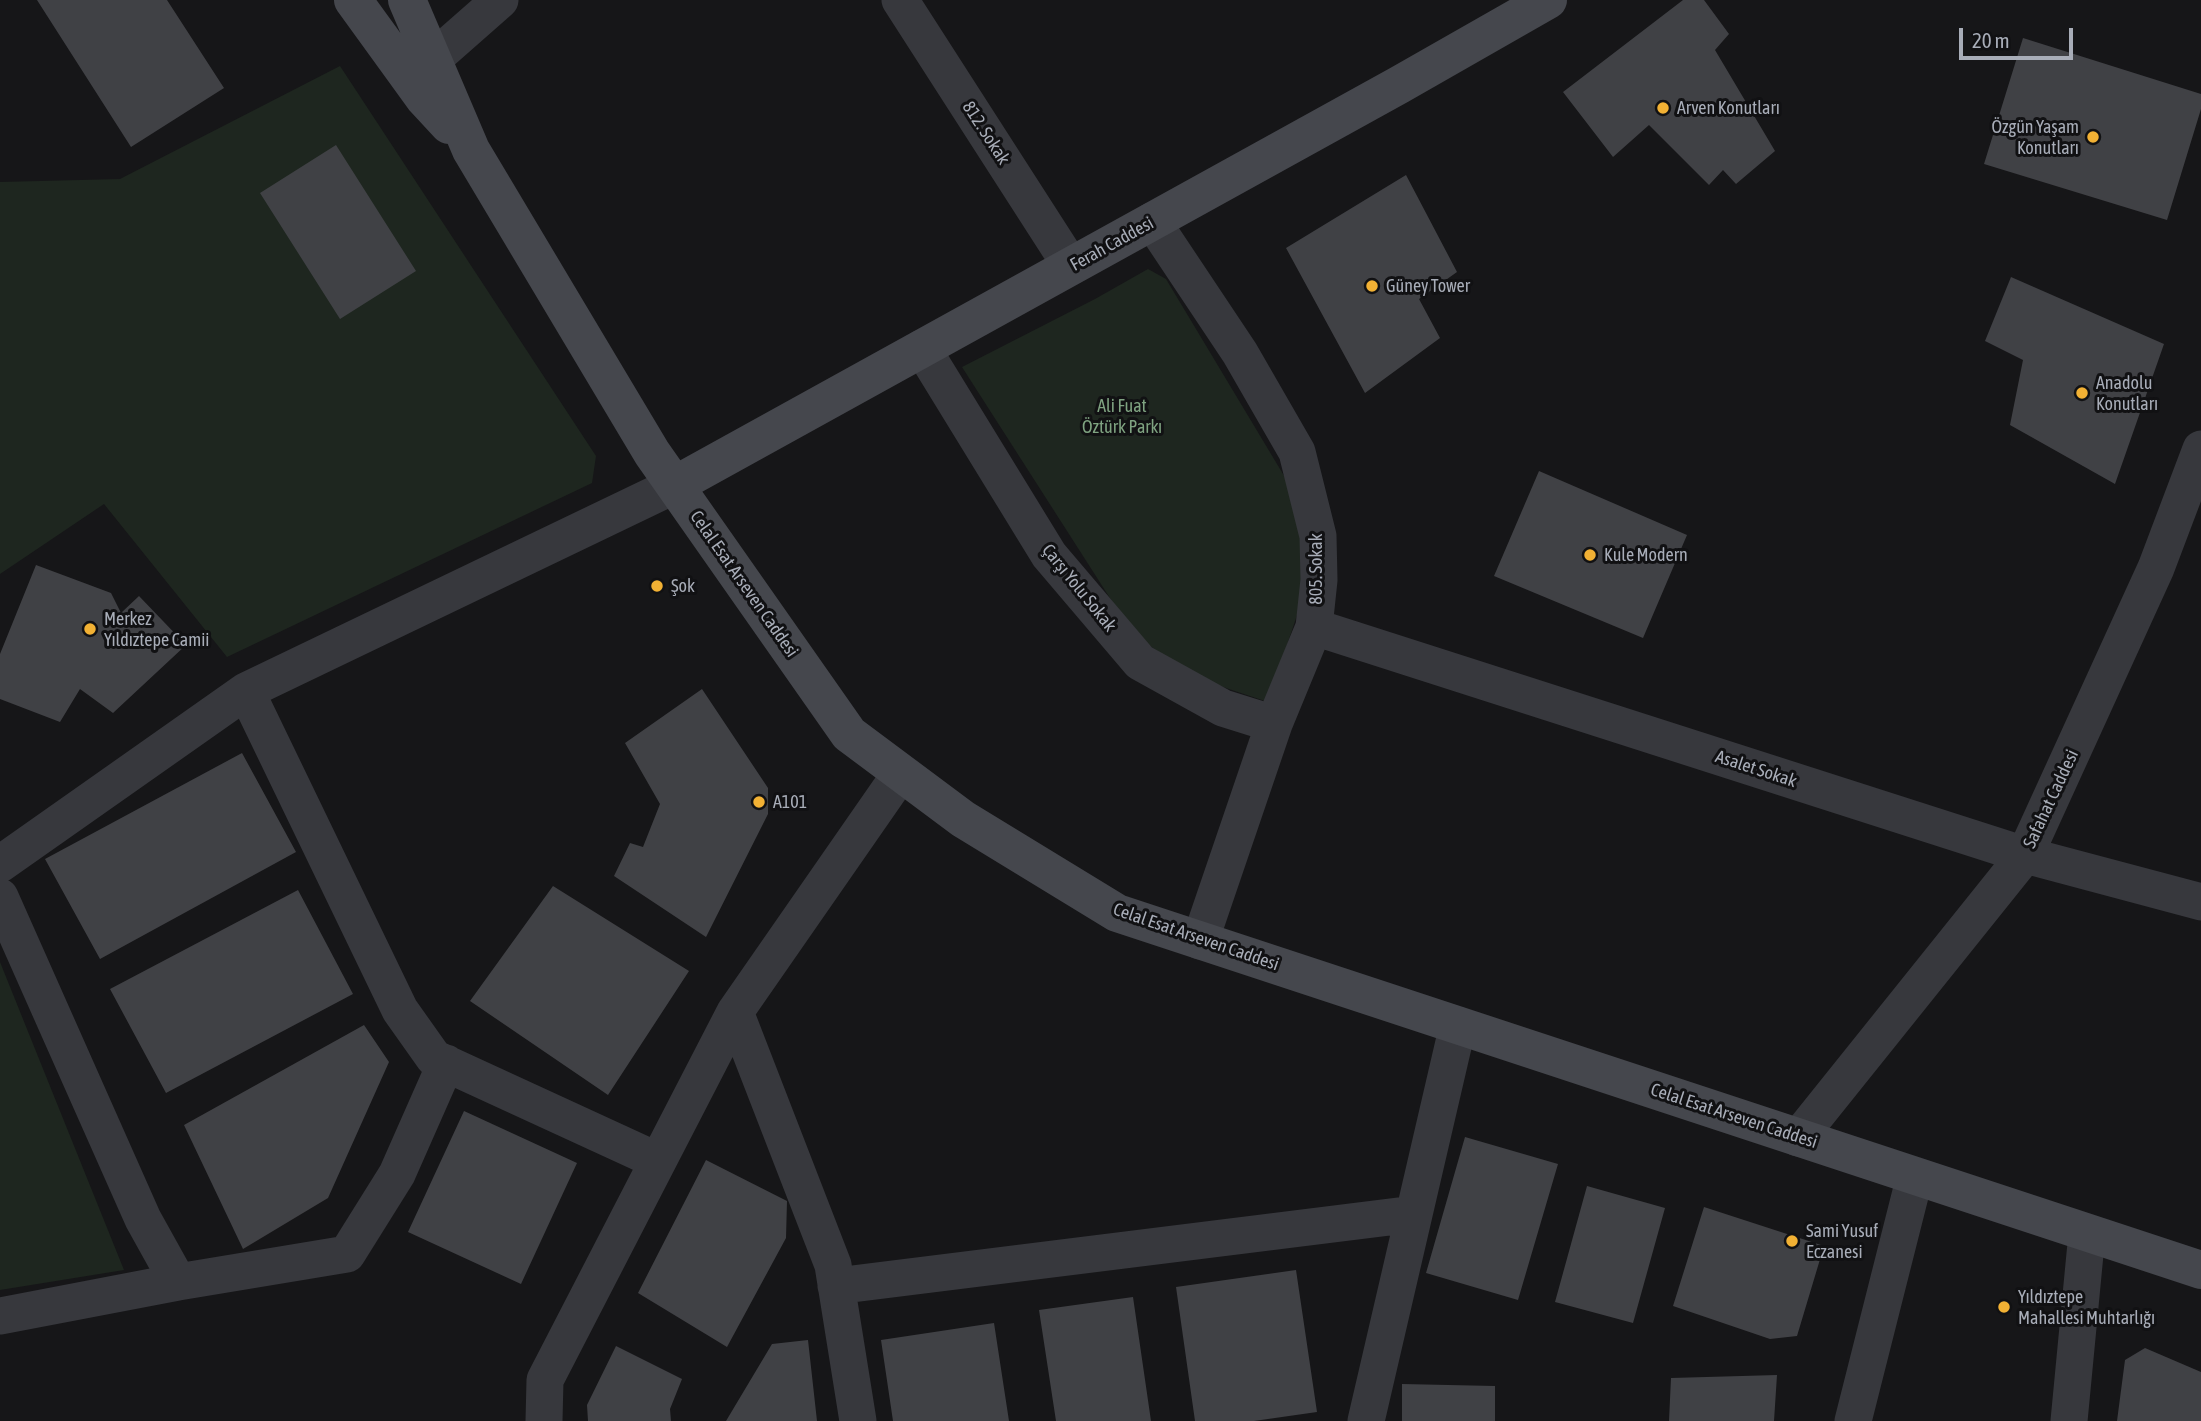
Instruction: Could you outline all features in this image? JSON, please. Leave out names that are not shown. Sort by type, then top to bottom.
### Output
[{"type":"main road","points":[[353,0],[424,97],[471,150]]},
{"type":"main road","points":[[407,0],[471,150]]},
{"type":"main road","name":"Ferah Caddesi","points":[[675,485],[1548,0]]},
{"type":"main road","name":"Celal Esat Arseven Caddesi","points":[[471,150],[645,441],[849,734],[962,819],[1117,913],[2201,1270]]},
{"type":"street","points":[[433,59],[500,0]]},
{"type":"street","name":"812. Sokak","points":[[900,0],[1071,266]]},
{"type":"street","name":"805. Sokak","points":[[1152,221],[1240,353],[1297,452],[1318,536],[1319,580],[1314,627],[1274,724],[1200,941]]},
{"type":"street","name":"Çarşı Yolu Sokak","points":[[922,348],[1049,555],[1140,662],[1223,708],[1274,724]]},
{"type":"street","name":"Safahat Caddesi","points":[[1798,1138],[2025,855],[2156,568],[2201,449]]},
{"type":"street","points":[[0,864],[246,691],[675,485]]},
{"type":"street","name":"Asalet Sokak","points":[[1314,627],[2025,855],[2201,902]]},
{"type":"street","points":[[246,691],[400,1010],[434,1058],[659,1161]]},
{"type":"street","points":[[544,1421],[545,1380],[735,1012],[901,773]]},
{"type":"street","points":[[0,897],[143,1219],[178,1282]]},
{"type":"street","points":[[735,1012],[832,1265],[858,1421]]},
{"type":"street","points":[[1366,1421],[1458,1025]]},
{"type":"street","points":[[0,1316],[178,1282],[347,1254],[397,1174],[446,1063]]},
{"type":"street","points":[[1853,1421],[1915,1176]]},
{"type":"street","points":[[836,1286],[1414,1214]]},
{"type":"street","points":[[2069,1421],[2087,1233]]},
{"type":"green space","points":[[340,66],[596,456],[592,483],[227,657],[104,504],[0,574],[0,182],[120,179]]},
{"type":"green space","name":"Ali Fuat Öztürk Parkı","points":[[1148,269],[1166,279],[1295,494],[1305,539],[1304,594],[1268,702],[1196,678],[1133,634],[962,367]]},
{"type":"green space","points":[[0,962],[124,1270],[0,1290]]},
{"type":"building","points":[[37,0],[167,0],[224,88],[131,147]]},
{"type":"building","name":"Arven Konutları","points":[[1683,0],[1704,0],[1729,34],[1715,50],[1775,151],[1736,184],[1723,170],[1709,185],[1649,125],[1613,157],[1563,92]]},
{"type":"building","name":"Özgün Yaşam Konutları","points":[[2023,38],[2201,94],[2201,109],[2167,220],[1984,164]]},
{"type":"building","points":[[336,145],[416,271],[340,319],[260,193]]},
{"type":"building","name":"Güney Tower","points":[[1406,175],[1457,272],[1419,299],[1440,338],[1365,393],[1286,248]]},
{"type":"building","name":"Anadolu Konutları","points":[[2011,277],[2164,344],[2115,484],[2010,425],[2023,360],[1985,341]]},
{"type":"building","name":"Kule Modern","points":[[1539,471],[1687,535],[1643,638],[1494,576]]},
{"type":"building","name":"Merkez Yıldıztepe Camii","points":[[36,565],[111,593],[121,613],[139,596],[186,645],[113,713],[80,689],[60,722],[0,699],[0,654]]},
{"type":"building","points":[[702,689],[768,788],[768,814],[706,937],[614,876],[630,843],[643,847],[660,804],[625,743]]},
{"type":"building","points":[[242,753],[296,852],[100,959],[45,859]]},
{"type":"building","points":[[553,886],[689,971],[608,1095],[470,1001]]},
{"type":"building","points":[[298,890],[353,994],[166,1093],[110,989]]},
{"type":"building","points":[[364,1025],[389,1062],[328,1198],[243,1249],[184,1125]]},
{"type":"building","points":[[464,1111],[577,1163],[521,1284],[408,1232]]},
{"type":"building","points":[[1465,1137],[1558,1164],[1518,1300],[1426,1273]]},
{"type":"building","points":[[706,1160],[787,1201],[786,1238],[727,1347],[638,1293]]},
{"type":"building","points":[[1587,1186],[1665,1208],[1633,1323],[1555,1302]]},
{"type":"building","points":[[1704,1207],[1824,1246],[1797,1336],[1770,1339],[1673,1306]]},
{"type":"building","points":[[1296,1270],[1317,1412],[1254,1421],[1195,1421],[1176,1287]]},
{"type":"building","points":[[1133,1297],[1151,1421],[1056,1421],[1039,1310]]},
{"type":"building","points":[[994,1323],[1009,1421],[893,1421],[881,1340]]},
{"type":"building","points":[[808,1340],[817,1421],[726,1421],[772,1344]]},
{"type":"building","points":[[616,1346],[682,1379],[670,1409],[671,1421],[588,1421],[587,1405]]},
{"type":"building","points":[[2145,1348],[2201,1372],[2201,1421],[2117,1421],[2125,1360]]},
{"type":"building","points":[[1777,1375],[1774,1421],[1669,1421],[1671,1378]]},
{"type":"building","points":[[1402,1384],[1495,1386],[1495,1421],[1402,1421]]},
{"type":"place","name":"Arven Konutları","points":[[1663,108]]},
{"type":"place","name":"Özgün Yaşam Konutları","points":[[2093,137]]},
{"type":"place","name":"Güney Tower","points":[[1372,286]]},
{"type":"place","name":"Anadolu Konutları","points":[[2082,393]]},
{"type":"place","name":"Kule Modern","points":[[1590,555]]},
{"type":"place","name":"Şok","points":[[657,586]]},
{"type":"place","name":"Merkez Yıldıztepe Camii","points":[[90,629]]},
{"type":"place","name":"A101","points":[[759,802]]},
{"type":"place","name":"Sami Yusuf Eczanesi","points":[[1792,1241]]},
{"type":"place","name":"Yıldıztepe Mahallesi Muhtarlığı","points":[[2004,1307]]}]
